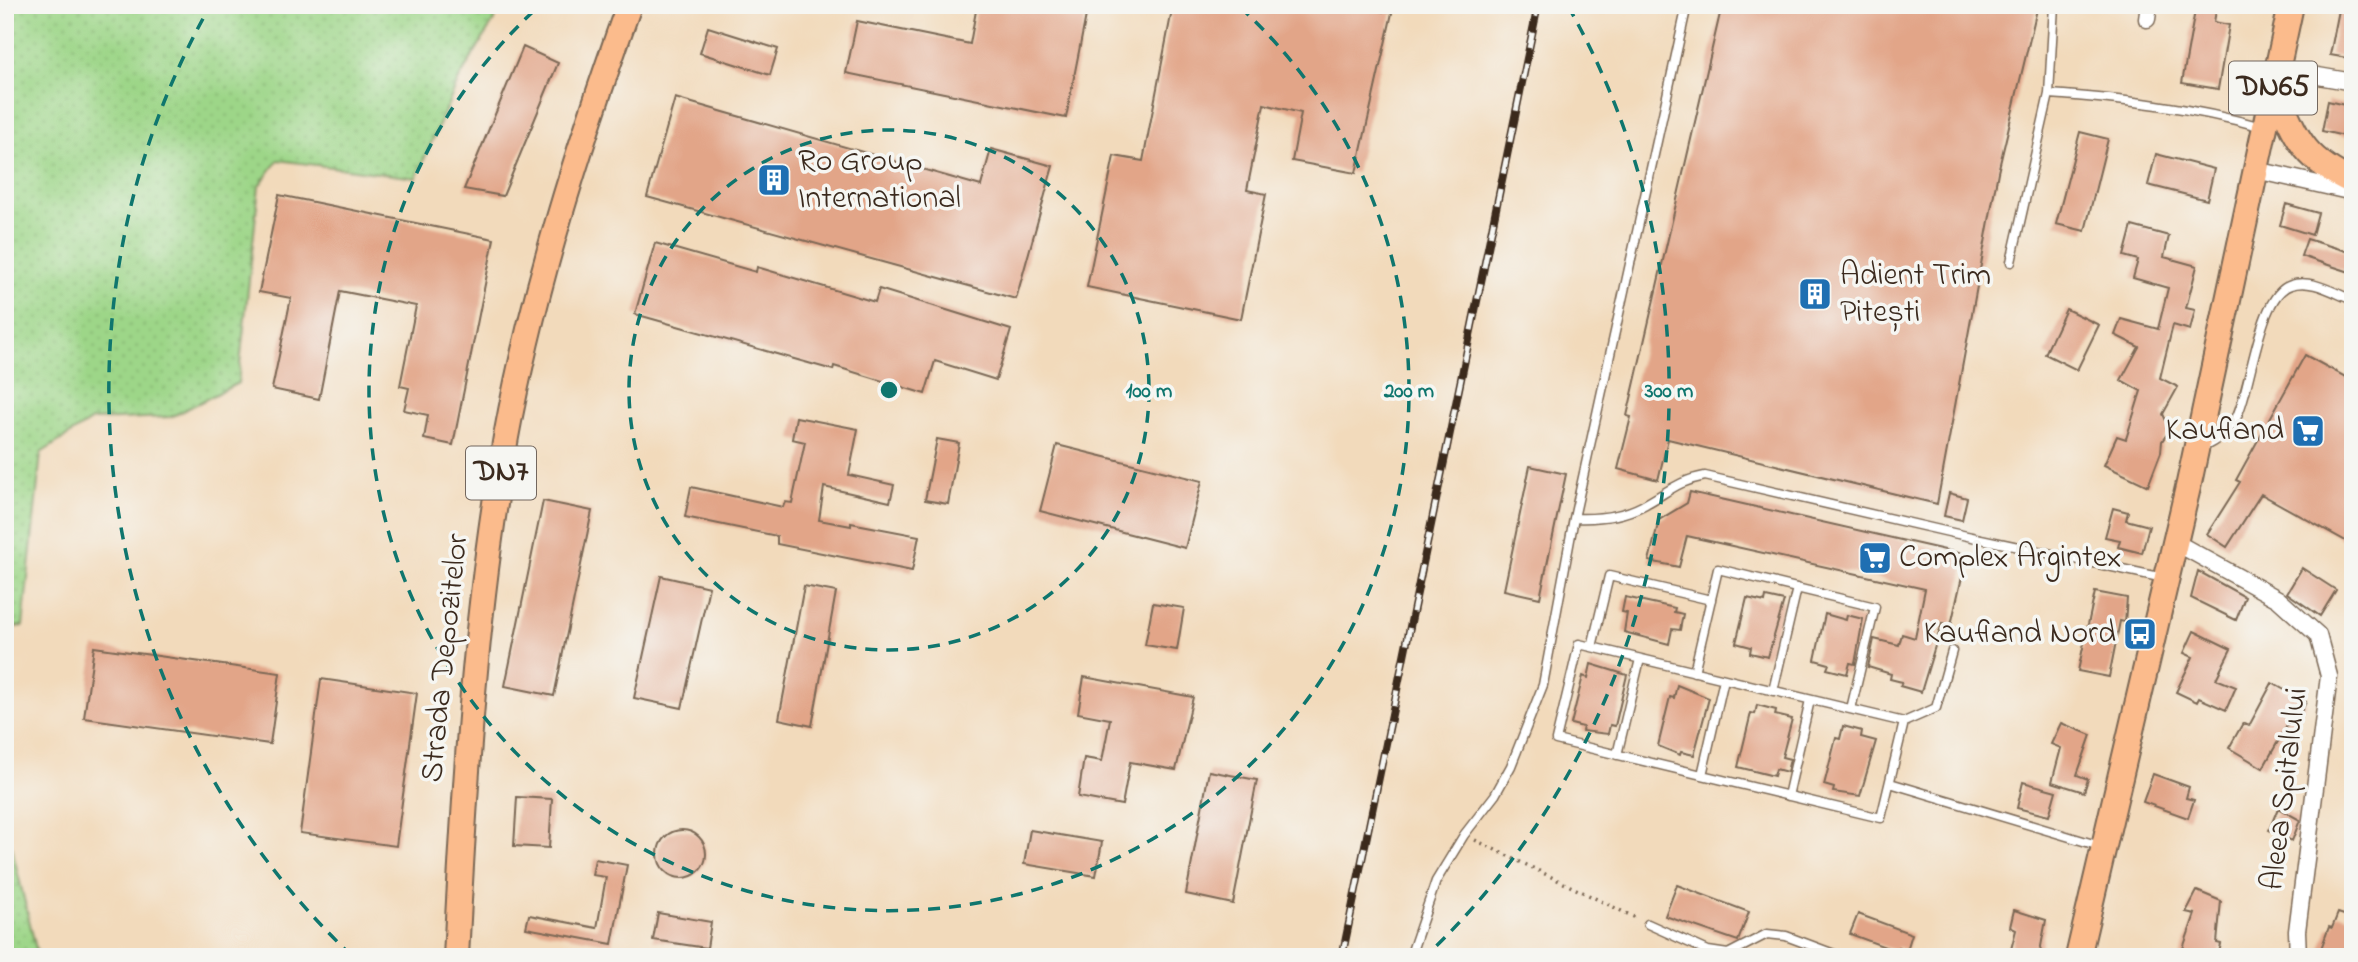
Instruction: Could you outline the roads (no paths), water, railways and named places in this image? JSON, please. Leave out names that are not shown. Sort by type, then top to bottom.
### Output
[{"type":"main road","name":"Strada Depozitelor","points":[[456,957],[472,708],[487,570],[506,439],[559,218],[629,5]]},
{"type":"main road","name":"DN65","points":[[2078,957],[2195,451],[2291,5]]},
{"type":"main road","points":[[2275,78],[2306,153],[2325,168],[2353,182]]},
{"type":"street","points":[[2275,78],[2353,82]]},
{"type":"street","points":[[2256,170],[2353,192]]},
{"type":"street","name":"Aleea Spitalului","points":[[2173,541],[2278,599],[2318,635],[2329,676],[2297,931],[2298,957]]},
{"type":"lane","points":[[1410,957],[1436,881],[1464,835],[1501,785],[1543,685],[1574,518],[1687,5]]},
{"type":"lane","points":[[2011,262],[2049,94],[2054,5]]},
{"type":"lane","points":[[2049,94],[2134,100],[2212,113],[2265,128]]},
{"type":"lane","points":[[2195,451],[2217,441],[2235,421],[2272,299],[2290,285],[2311,284],[2353,300]]},
{"type":"lane","points":[[1574,518],[1602,519],[1641,507],[1682,480],[1705,476],[2164,578]]},
{"type":"lane","points":[[1694,672],[1718,569],[1875,607],[1851,709]]},
{"type":"lane","points":[[1592,647],[1609,576],[1711,600]]},
{"type":"lane","points":[[1773,691],[1797,588]]},
{"type":"lane","points":[[1904,722],[1881,818],[1556,740],[1579,644],[1904,722],[1936,708],[1952,651]]},
{"type":"lane","points":[[1617,755],[1640,659]]},
{"type":"lane","points":[[1702,775],[1724,679]]},
{"type":"lane","points":[[1787,796],[1810,700]]},
{"type":"lane","points":[[1890,783],[2103,846]]},
{"type":"lane","points":[[1648,924],[1708,951],[1728,954],[1767,934],[1786,936],[1842,957]]},
{"type":"railway","points":[[1342,957],[1538,5]]},
{"type":"place","name":"Ro Group International","points":[[774,180]]},
{"type":"place","name":"Adient Trim Pitești","points":[[1815,294]]},
{"type":"place","name":"Kaufland","points":[[2308,431]]},
{"type":"place","name":"Complex Argintex","points":[[1875,558]]},
{"type":"place","name":"Kaufland Nord","points":[[2140,634]]}]
